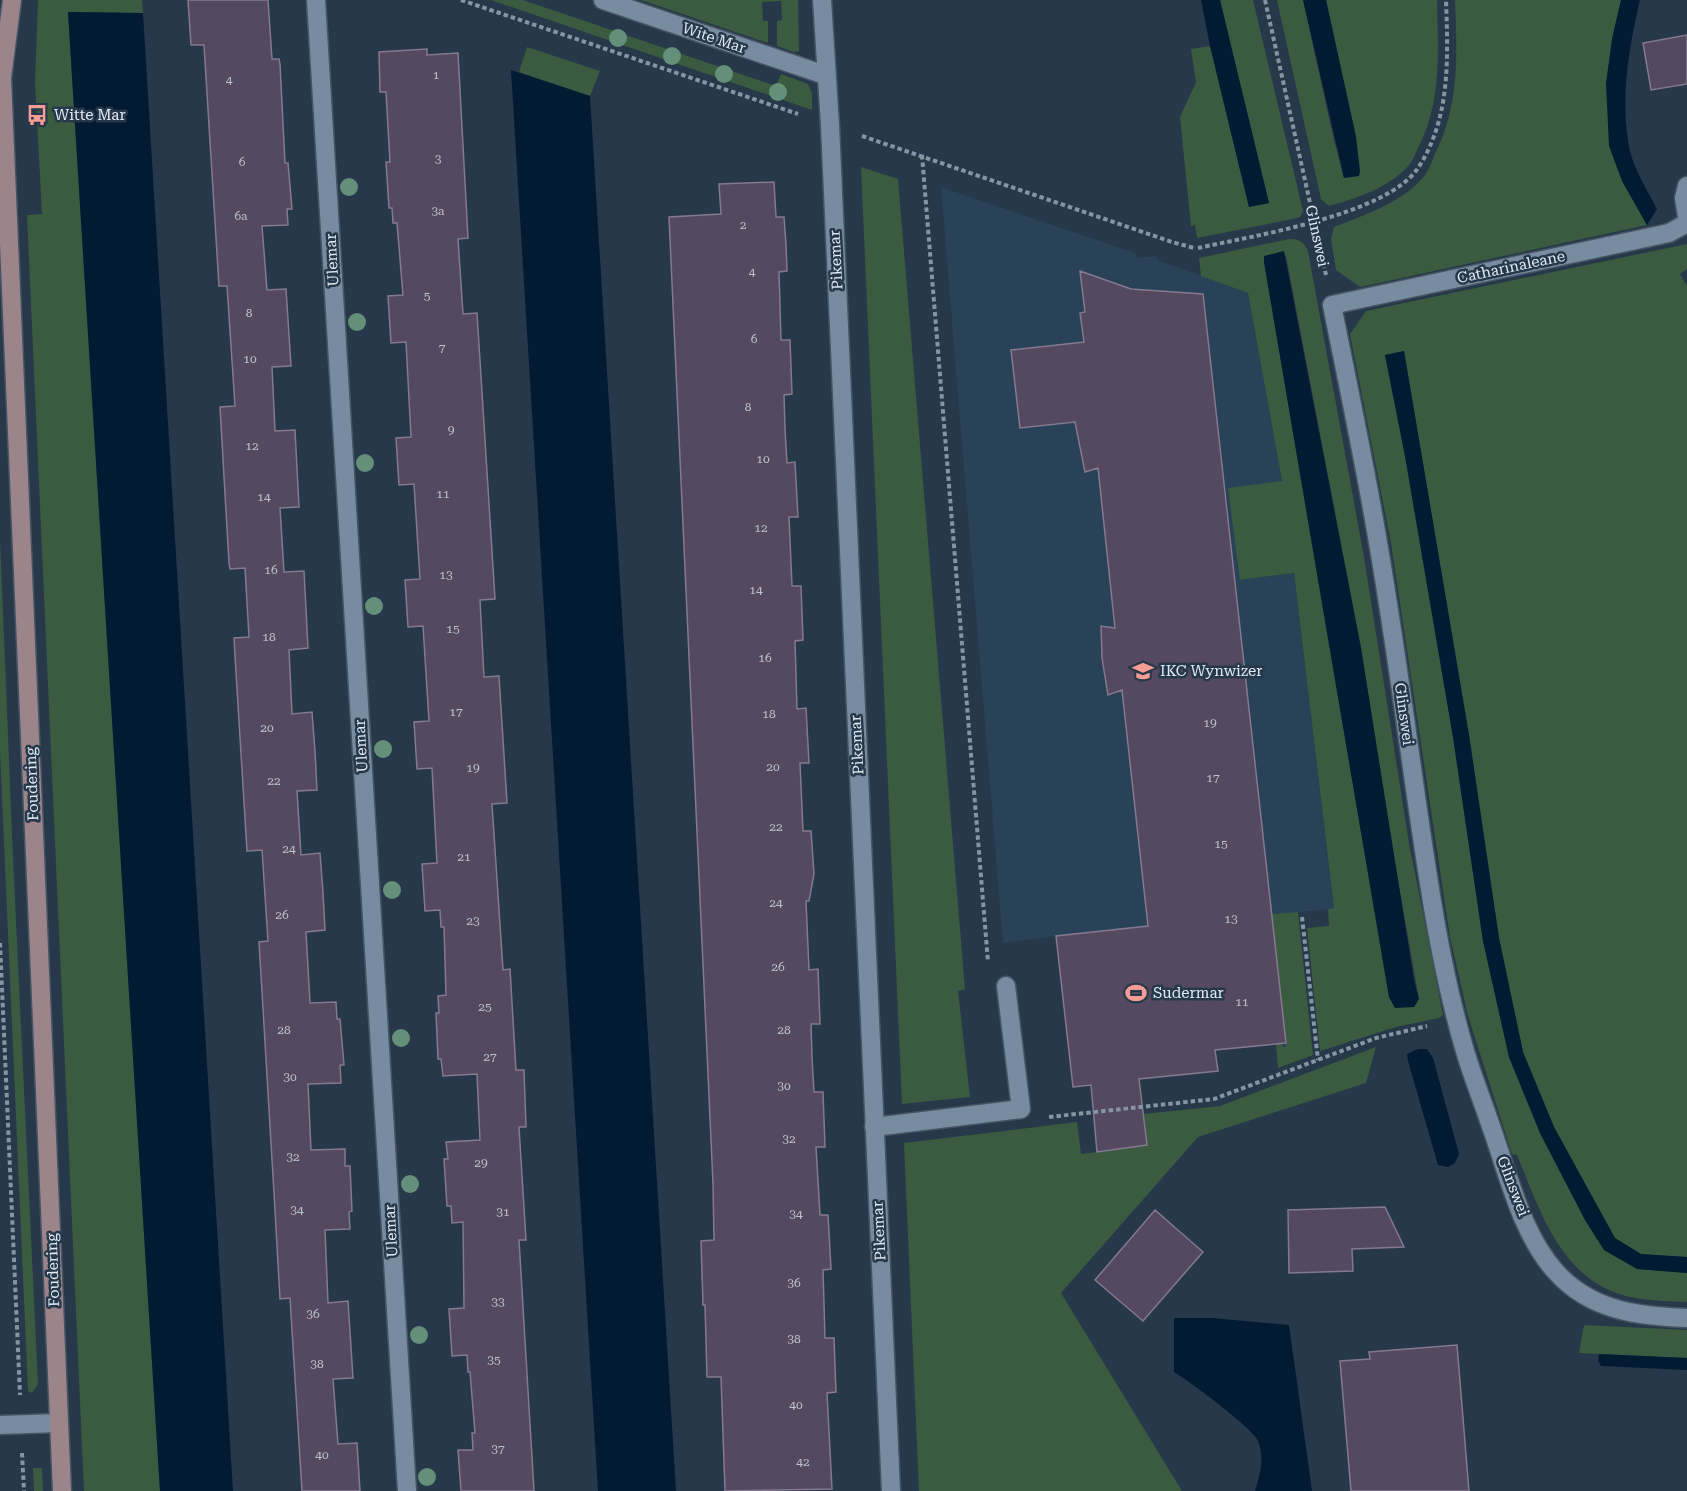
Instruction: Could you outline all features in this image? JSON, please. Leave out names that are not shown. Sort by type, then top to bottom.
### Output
[{"type":"street","name":"Foudering","points":[[12,0],[1,75],[62,1491]]},
{"type":"street","name":"Ulemar","points":[[316,0],[406,1491]]},
{"type":"street","name":"Wite Mar","points":[[603,0],[825,75]]},
{"type":"street","name":"Pikemar","points":[[822,0],[830,125],[891,1491]]},
{"type":"street","points":[[1687,186],[1684,198],[1687,216]]},
{"type":"street","name":"Catharinaleane","points":[[1332,305],[1669,233],[1687,224]]},
{"type":"street","name":"Glinswei","points":[[1332,305],[1376,530],[1430,896],[1465,1051],[1511,1186],[1536,1245],[1556,1272],[1575,1291],[1594,1302],[1618,1311],[1647,1316],[1687,1318]]},
{"type":"street","points":[[874,1127],[1021,1109],[1006,986]]},
{"type":"street","points":[[0,1425],[59,1423]]},
{"type":"path","points":[[461,0],[1172,242],[1196,248],[1300,226],[1364,206],[1396,189],[1417,170],[1433,138],[1444,103],[1449,60],[1446,0]]},
{"type":"path","name":"Glinswei","points":[[1265,0],[1332,305]]},
{"type":"path","points":[[921,155],[988,967]]},
{"type":"path","points":[[1302,917],[1318,1060]]},
{"type":"path","points":[[0,943],[24,1491]]},
{"type":"path","points":[[1021,1109],[1022,1120],[1214,1099],[1376,1038],[1457,1018]]},
{"type":"shaded area","points":[[1201,0],[1220,0],[1269,203],[1249,207]]},
{"type":"shaded area","points":[[1303,0],[1326,0],[1356,137],[1359,176],[1344,178]]},
{"type":"shaded area","points":[[1621,0],[1640,0],[1632,35],[1625,105],[1632,159],[1657,209],[1647,225],[1622,181],[1609,146],[1606,83],[1612,39]]},
{"type":"shaded area","points":[[68,12],[143,13],[233,1491],[160,1491]]},
{"type":"shaded area","points":[[511,70],[590,96],[676,1491],[598,1491]]},
{"type":"shaded area","name":"IKC Wynwizer","points":[[941,187],[1135,253],[1137,258],[1156,256],[1157,260],[1248,293],[1282,482],[1240,580],[1294,573],[1334,909],[1272,914],[1286,1047],[1283,1048],[1282,1043],[1215,1050],[1056,936],[1003,943]]},
{"type":"shaded area","points":[[1284,251],[1361,648],[1414,980],[1419,999],[1414,1007],[1395,1008],[1389,997],[1264,262],[1264,256]]},
{"type":"shaded area","points":[[1404,351],[1469,735],[1499,938],[1523,1052],[1554,1127],[1615,1238],[1641,1254],[1687,1257],[1687,1273],[1637,1269],[1604,1250],[1585,1220],[1540,1133],[1509,1057],[1483,941],[1453,737],[1405,456],[1385,355]]},
{"type":"shaded area","points":[[1418,1049],[1427,1049],[1433,1058],[1459,1154],[1455,1163],[1448,1167],[1438,1165],[1408,1061],[1407,1054]]},
{"type":"shaded area","points":[[1174,1318],[1212,1318],[1289,1325],[1312,1491],[1255,1491],[1261,1460],[1258,1441],[1233,1416],[1174,1372]]},
{"type":"shaded area","points":[[1599,1354],[1687,1358],[1687,1370],[1601,1366],[1598,1361]]},
{"type":"green space","points":[[38,0],[142,0],[143,13],[68,12],[160,1491],[84,1491],[27,215],[42,214],[35,82]]},
{"type":"green space","points":[[491,0],[523,0],[776,86],[781,74],[808,84],[812,93],[812,110]]},
{"type":"green space","points":[[641,0],[798,0],[799,51],[794,52],[777,46],[777,21],[782,20],[781,1],[762,2],[763,21],[768,21],[768,43]]},
{"type":"green space","points":[[1220,0],[1253,0],[1303,211],[1300,217],[1293,219],[1197,238],[1195,225],[1191,226],[1180,117],[1196,82],[1191,49],[1210,46],[1249,207],[1269,203]]},
{"type":"green space","points":[[1277,0],[1303,0],[1344,178],[1356,137],[1326,0],[1437,0],[1437,74],[1432,109],[1414,158],[1392,180],[1361,196],[1329,206],[1321,199]]},
{"type":"green space","points":[[1455,0],[1621,0],[1612,39],[1622,181],[1647,225],[1360,287],[1336,270],[1331,239],[1334,227],[1370,213],[1407,193],[1428,170],[1443,135],[1453,97],[1456,59]]},
{"type":"green space","points":[[527,47],[600,71],[590,96],[519,72]]},
{"type":"green space","points":[[861,167],[898,179],[965,989],[958,991],[970,1097],[902,1104]]},
{"type":"green space","points":[[1289,239],[1300,241],[1308,251],[1364,557],[1409,843],[1443,1015],[1320,1051],[1307,928],[1329,926],[1328,909],[1334,908],[1294,573],[1240,580],[1228,488],[1282,481],[1248,293],[1201,276],[1199,258]],"holes":[[[1286,256],[1361,648],[1391,841],[1419,999],[1395,1008],[1389,997],[1264,262]]]},
{"type":"green space","points":[[1687,244],[1687,269],[1680,274],[1687,286],[1687,1257],[1641,1254],[1615,1239],[1554,1127],[1523,1052],[1499,938],[1469,735],[1404,351],[1385,355],[1405,456],[1453,737],[1483,941],[1509,1057],[1540,1133],[1585,1220],[1604,1250],[1637,1269],[1687,1273],[1687,1302],[1644,1299],[1619,1294],[1598,1284],[1581,1271],[1554,1237],[1543,1217],[1517,1155],[1512,1154],[1468,1016],[1450,937],[1391,543],[1350,334],[1366,311]]},
{"type":"green space","points":[[0,539],[38,1384],[32,1393],[28,1391],[0,751]]},
{"type":"green space","points":[[1298,912],[1313,1055],[1278,1068],[1276,1044],[1282,1043],[1283,1047],[1286,1047],[1272,914]]},
{"type":"green space","points":[[1376,1047],[1366,1083],[1198,1137],[1061,1293],[1182,1491],[919,1491],[904,1143],[1077,1122],[1081,1154],[1147,1146],[1143,1114],[1220,1106]]},
{"type":"green space","points":[[1584,1325],[1687,1330],[1687,1358],[1579,1353]]},
{"type":"green space","points":[[33,1468],[42,1468],[43,1491],[34,1491]]},
{"type":"building","points":[[188,0],[268,0],[272,59],[279,59],[280,64],[285,163],[288,163],[292,209],[287,209],[288,225],[262,226],[267,290],[286,289],[291,366],[272,367],[275,431],[295,430],[299,507],[280,508],[284,572],[304,571],[308,648],[289,650],[292,714],[312,712],[315,751],[317,790],[297,791],[301,855],[320,853],[323,892],[325,930],[306,932],[310,1003],[336,1002],[337,1019],[340,1019],[344,1065],[340,1065],[341,1083],[308,1084],[311,1150],[345,1149],[345,1166],[350,1166],[352,1211],[349,1212],[350,1229],[325,1230],[328,1303],[348,1301],[353,1378],[333,1379],[338,1444],[357,1443],[360,1491],[302,1491],[290,1298],[280,1299],[259,942],[268,941],[262,850],[247,851],[234,638],[249,637],[245,568],[230,569],[229,563],[220,407],[235,406],[227,286],[219,286],[204,45],[191,45]]},
{"type":"building","points":[[1687,35],[1687,84],[1651,90],[1643,43]]},
{"type":"building","points":[[427,49],[427,55],[458,53],[468,238],[458,239],[463,314],[477,313],[495,599],[480,600],[484,677],[499,676],[507,803],[492,804],[503,970],[510,969],[516,1070],[524,1070],[526,1127],[519,1127],[526,1240],[519,1240],[534,1491],[461,1491],[458,1450],[473,1450],[472,1433],[475,1433],[467,1355],[452,1356],[449,1309],[464,1308],[463,1222],[452,1223],[451,1206],[447,1206],[444,1159],[448,1159],[446,1142],[480,1140],[477,1074],[443,1076],[441,1059],[438,1059],[436,1013],[439,1013],[438,996],[446,995],[444,927],[441,927],[440,910],[425,911],[422,864],[437,863],[432,768],[417,769],[414,722],[429,721],[423,626],[408,627],[405,580],[420,579],[414,484],[399,485],[396,438],[411,437],[406,342],[391,343],[388,296],[403,295],[397,223],[393,223],[392,208],[389,208],[386,162],[390,162],[386,92],[380,92],[379,52]]},
{"type":"building","points":[[774,182],[776,217],[784,217],[786,244],[787,271],[779,272],[781,340],[790,340],[792,394],[784,395],[787,463],[795,462],[798,517],[789,517],[792,586],[801,586],[803,640],[795,641],[797,709],[806,708],[809,763],[800,763],[803,831],[811,831],[814,874],[809,901],[806,901],[809,970],[818,969],[820,1024],[811,1024],[812,1058],[814,1092],[823,1092],[825,1147],[816,1147],[820,1215],[828,1215],[831,1269],[823,1270],[825,1338],[834,1338],[836,1392],[827,1393],[832,1489],[725,1491],[721,1377],[707,1377],[705,1305],[703,1305],[701,1241],[714,1240],[713,1184],[669,217],[721,214],[719,184]]},
{"type":"building","points":[[1080,271],[1131,289],[1203,294],[1286,1043],[1215,1050],[1218,1071],[1139,1079],[1147,1145],[1097,1152],[1091,1085],[1073,1087],[1056,936],[1148,926],[1122,690],[1108,695],[1102,658],[1101,626],[1115,628],[1098,468],[1085,472],[1075,422],[1020,428],[1011,350],[1084,342],[1080,313],[1085,312]]},
{"type":"building","points":[[1385,1207],[1404,1247],[1352,1249],[1353,1271],[1289,1273],[1288,1210]]},
{"type":"building","points":[[1155,1210],[1203,1252],[1143,1321],[1095,1280]]},
{"type":"building","points":[[1457,1345],[1469,1491],[1351,1491],[1340,1361],[1370,1359],[1369,1352]]},
{"type":"place","name":"Witte Mar","points":[[37,115]]},
{"type":"place","name":"IKC Wynwizer","points":[[1143,671]]},
{"type":"place","name":"Sudermar","points":[[1136,993]]}]
